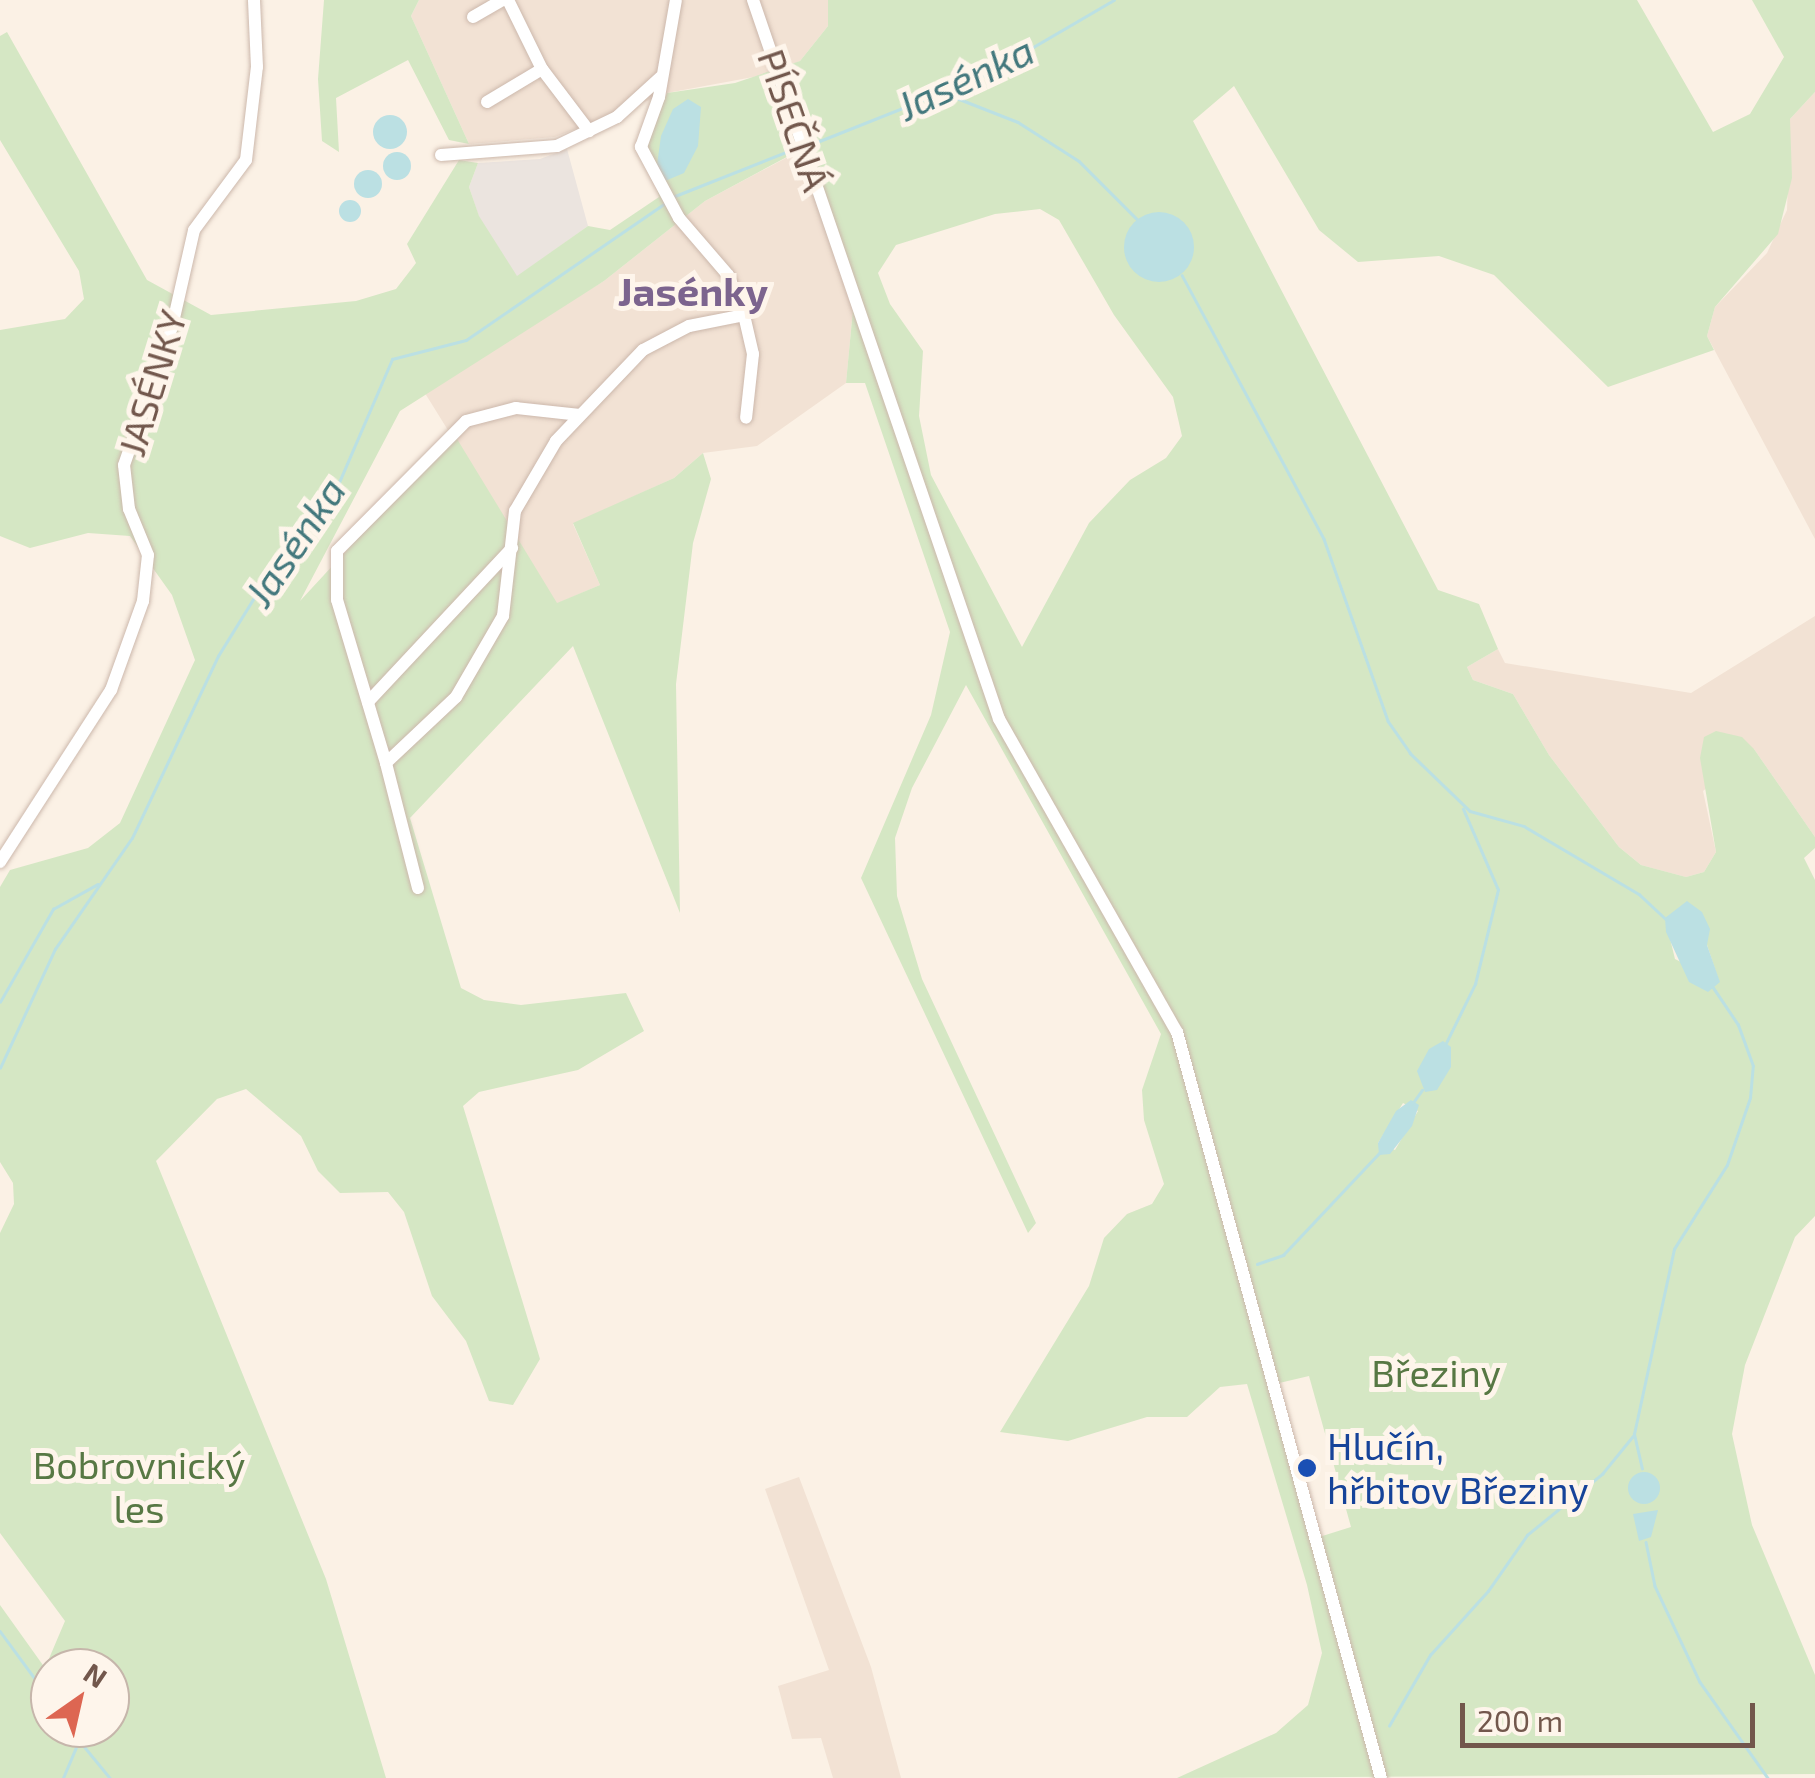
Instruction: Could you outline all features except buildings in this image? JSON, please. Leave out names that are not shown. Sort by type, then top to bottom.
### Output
[{"type":"street","name":"JASÉNKY","points":[[0,862],[65,770],[110,690],[142,601],[148,555],[129,509],[124,465],[172,326],[194,230],[246,160],[257,67],[254,0]]},
{"type":"street","points":[[472,17],[505,0],[542,69],[589,131]]},
{"type":"street","points":[[676,0],[665,71],[643,137],[644,162],[678,218],[728,274],[744,315],[753,354],[746,418]]},
{"type":"street","name":"PÍSEČNÁ","points":[[753,0],[1004,731],[1177,1032],[1380,1778]]},
{"type":"street","points":[[487,102],[542,69]]},
{"type":"street","points":[[440,154],[541,150],[589,131],[645,98],[665,71]]},
{"type":"street","points":[[386,763],[456,696],[503,616],[515,511],[579,414],[651,344],[688,326],[744,315]]},
{"type":"street","points":[[418,888],[338,600],[337,551],[466,422],[516,408],[579,414]]},
{"type":"street","points":[[368,702],[512,548]]},
{"type":"shaded area","points":[[419,0],[828,0],[828,26],[800,61],[770,74],[667,93],[555,137],[469,144],[411,16]]},
{"type":"shaded area","points":[[1815,92],[1815,539],[1707,336],[1715,307],[1767,253],[1787,210],[1790,119]]},
{"type":"shaded area","points":[[567,149],[588,226],[517,277],[479,217],[469,187],[478,163],[540,159]]},
{"type":"shaded area","points":[[799,151],[853,309],[846,383],[757,446],[703,453],[674,478],[573,524],[600,585],[556,604],[423,390],[604,281],[705,201]]},
{"type":"shaded area","points":[[1815,616],[1815,837],[1754,749],[1703,791],[1716,852],[1704,872],[1686,877],[1641,865],[1619,847],[1549,755],[1513,694],[1473,680],[1467,667],[1498,649],[1505,663],[1691,693]]},
{"type":"shaded area","points":[[799,1477],[871,1667],[901,1778],[833,1778],[821,1738],[792,1739],[778,1686],[829,1670],[765,1489]]},
{"type":"green space","points":[[324,0],[419,0],[411,16],[469,144],[449,140],[408,60],[336,98],[339,152],[322,141],[318,79]]},
{"type":"green space","points":[[828,0],[1637,0],[1713,132],[1750,114],[1784,57],[1752,0],[1815,0],[1815,92],[1790,119],[1792,178],[1778,234],[1715,307],[1707,336],[1714,350],[1608,387],[1494,275],[1439,256],[1358,262],[1319,230],[1234,86],[1193,121],[1438,590],[1479,604],[1498,649],[1467,667],[1473,680],[1513,694],[1549,755],[1619,847],[1641,865],[1686,877],[1704,872],[1716,852],[1700,758],[1704,737],[1716,731],[1742,737],[1754,749],[1815,837],[1815,848],[1804,858],[1815,880],[1815,1216],[1795,1237],[1745,1365],[1732,1434],[1752,1525],[1815,1675],[1815,1774],[1177,1778],[1276,1733],[1308,1705],[1322,1653],[1307,1585],[1247,1384],[1220,1387],[1187,1417],[1147,1417],[1068,1441],[1000,1432],[1089,1286],[1104,1238],[1127,1214],[1152,1204],[1164,1184],[1144,1120],[1142,1090],[1161,1034],[966,685],[912,788],[895,838],[897,896],[922,979],[1036,1223],[1028,1233],[861,878],[931,715],[950,632],[865,383],[846,383],[853,309],[798,151],[705,201],[604,281],[400,411],[300,601],[454,434],[557,603],[600,585],[573,523],[674,478],[703,453],[711,479],[693,543],[676,684],[680,913],[573,646],[410,818],[461,988],[484,1000],[521,1005],[626,993],[644,1031],[578,1070],[479,1092],[463,1106],[540,1359],[513,1405],[489,1401],[466,1341],[432,1296],[404,1212],[388,1192],[340,1193],[318,1171],[301,1136],[246,1089],[217,1099],[156,1161],[326,1579],[386,1778],[0,1778],[0,1605],[31,1648],[30,1748],[130,1748],[130,1648],[54,1648],[65,1621],[0,1533],[0,1233],[14,1204],[13,1183],[0,1162],[0,887],[10,870],[88,848],[120,823],[195,660],[172,595],[130,536],[88,533],[30,548],[0,536],[0,330],[65,319],[84,299],[79,271],[0,140],[0,36],[7,32],[147,280],[211,315],[356,301],[396,289],[416,263],[407,244],[459,160],[478,163],[469,187],[479,216],[517,276],[588,226],[610,230],[659,197],[645,143],[667,93],[735,83],[800,61],[828,26]],"holes":[[[1040,209],[1059,220],[1114,315],[1173,397],[1182,436],[1166,458],[1130,480],[1089,523],[1022,647],[931,475],[919,416],[923,351],[890,304],[878,273],[896,245],[995,214]],[[1665,918],[1707,945],[1719,981],[1675,959]],[[1403,1103],[1418,1111],[1395,1150],[1378,1143]],[[1309,1376],[1351,1527],[1316,1538],[1275,1384]]]},
{"type":"water","points":[[688,99],[701,107],[698,146],[684,173],[665,181],[657,165],[661,136],[673,109]]},
{"type":"water","points":[[390,115],[402,120],[407,132],[402,144],[390,149],[378,144],[373,132],[378,120]]},
{"type":"water","points":[[397,152],[407,156],[411,166],[407,176],[397,180],[387,176],[383,166],[387,156]]},
{"type":"water","points":[[368,170],[378,174],[382,184],[378,194],[368,198],[358,194],[354,184],[358,174]]},
{"type":"water","points":[[350,200],[358,203],[358,219],[350,222],[342,219],[339,211],[342,203]]},
{"type":"water","points":[[1159,212],[1184,222],[1194,247],[1184,272],[1159,282],[1134,272],[1124,247],[1134,222]]},
{"type":"water","points":[[1687,901],[1702,912],[1710,929],[1707,945],[1720,982],[1708,992],[1689,982],[1666,932],[1665,918]]},
{"type":"water","points":[[1443,1041],[1451,1047],[1451,1067],[1437,1090],[1425,1092],[1417,1071],[1429,1049]]},
{"type":"water","points":[[1411,1100],[1419,1105],[1412,1126],[1390,1154],[1379,1155],[1378,1143],[1396,1111]]},
{"type":"water","points":[[1644,1472],[1655,1477],[1660,1488],[1655,1499],[1644,1504],[1633,1499],[1628,1488],[1633,1477]]},
{"type":"water","points":[[1658,1510],[1651,1537],[1639,1541],[1633,1514]]},
{"type":"waterway","name":"Jasénka","points":[[812,144],[985,75],[1114,0]]},
{"type":"waterway","points":[[944,93],[1018,122],[1079,161],[1140,222]]},
{"type":"waterway","name":"Jasénka","points":[[675,196],[794,149]]},
{"type":"waterway","name":"Jasénka","points":[[0,1068],[55,949],[132,838],[218,656],[286,546],[337,487],[392,359],[466,340],[664,204]]},
{"type":"waterway","points":[[1182,275],[1324,539],[1388,721],[1410,753],[1470,811],[1524,826],[1639,894],[1666,919]]},
{"type":"waterway","points":[[1446,1043],[1475,984],[1498,890],[1463,809]]},
{"type":"waterway","points":[[0,1002],[53,909],[98,884]]},
{"type":"waterway","points":[[1642,1469],[1634,1434],[1674,1249],[1727,1165],[1750,1098],[1753,1066],[1738,1025],[1713,988]]},
{"type":"waterway","points":[[1412,1104],[1422,1090]]},
{"type":"waterway","points":[[1257,1264],[1283,1255],[1380,1152]]},
{"type":"waterway","points":[[1389,1726],[1430,1655],[1488,1591],[1527,1535],[1602,1474],[1633,1436]]},
{"type":"waterway","points":[[1646,1542],[1655,1586],[1700,1682],[1768,1778]]},
{"type":"waterway","points":[[0,1631],[30,1672]]},
{"type":"waterway","points":[[63,1778],[76,1748]]},
{"type":"waterway","points":[[85,1748],[110,1778]]},
{"type":"place","name":"Hlučín, hřbitov Březiny","points":[[1307,1468]]},
{"type":"district","name":"Jasénky","points":[[693,290]]},
{"type":"park label","name":"Březiny","points":[[1436,1373]]},
{"type":"park label","name":"Bobrovnický les","points":[[139,1487]]}]
